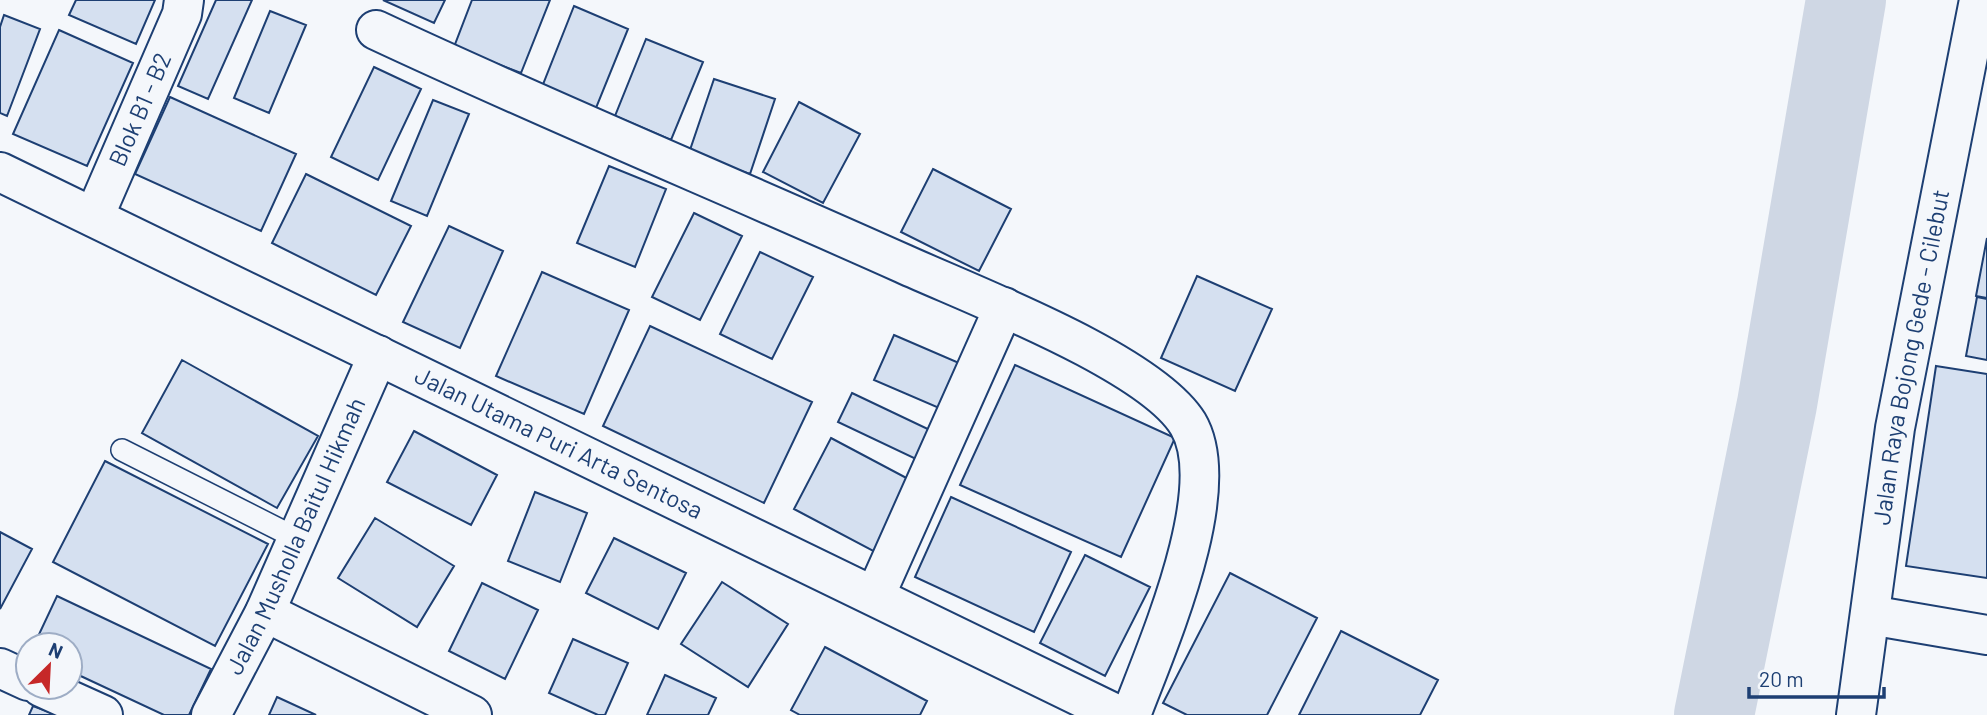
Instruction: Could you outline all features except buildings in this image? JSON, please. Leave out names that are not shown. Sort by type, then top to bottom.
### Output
[{"type":"street","name":"Blok B1 - B2","points":[[94,217],[182,14],[184,0]]},
{"type":"street","name":"Jalan Raya Bojong Gede - Cilebut","points":[[1856,715],[1895,428],[1978,45],[1979,0]]},
{"type":"street","points":[[376,30],[497,86],[1004,307],[1066,337],[1133,375],[1169,403],[1188,425],[1200,468],[1186,559],[1131,715]]},
{"type":"street","name":"Jalan Utama Puri Arta Sentosa","points":[[0,172],[1118,715]]},
{"type":"street","points":[[875,596],[1004,307]]},
{"type":"street","name":"Jalan Musholla Baitul Hikmah","points":[[211,715],[265,612],[378,355]]},
{"type":"street","points":[[265,612],[472,715]]},
{"type":"street","points":[[1870,615],[1987,635]]},
{"type":"street","points":[[72,701],[103,715]]},
{"type":"lane","points":[[122,450],[296,538]]},
{"type":"waterway","points":[[1714,715],[1777,404],[1846,0]]}]
